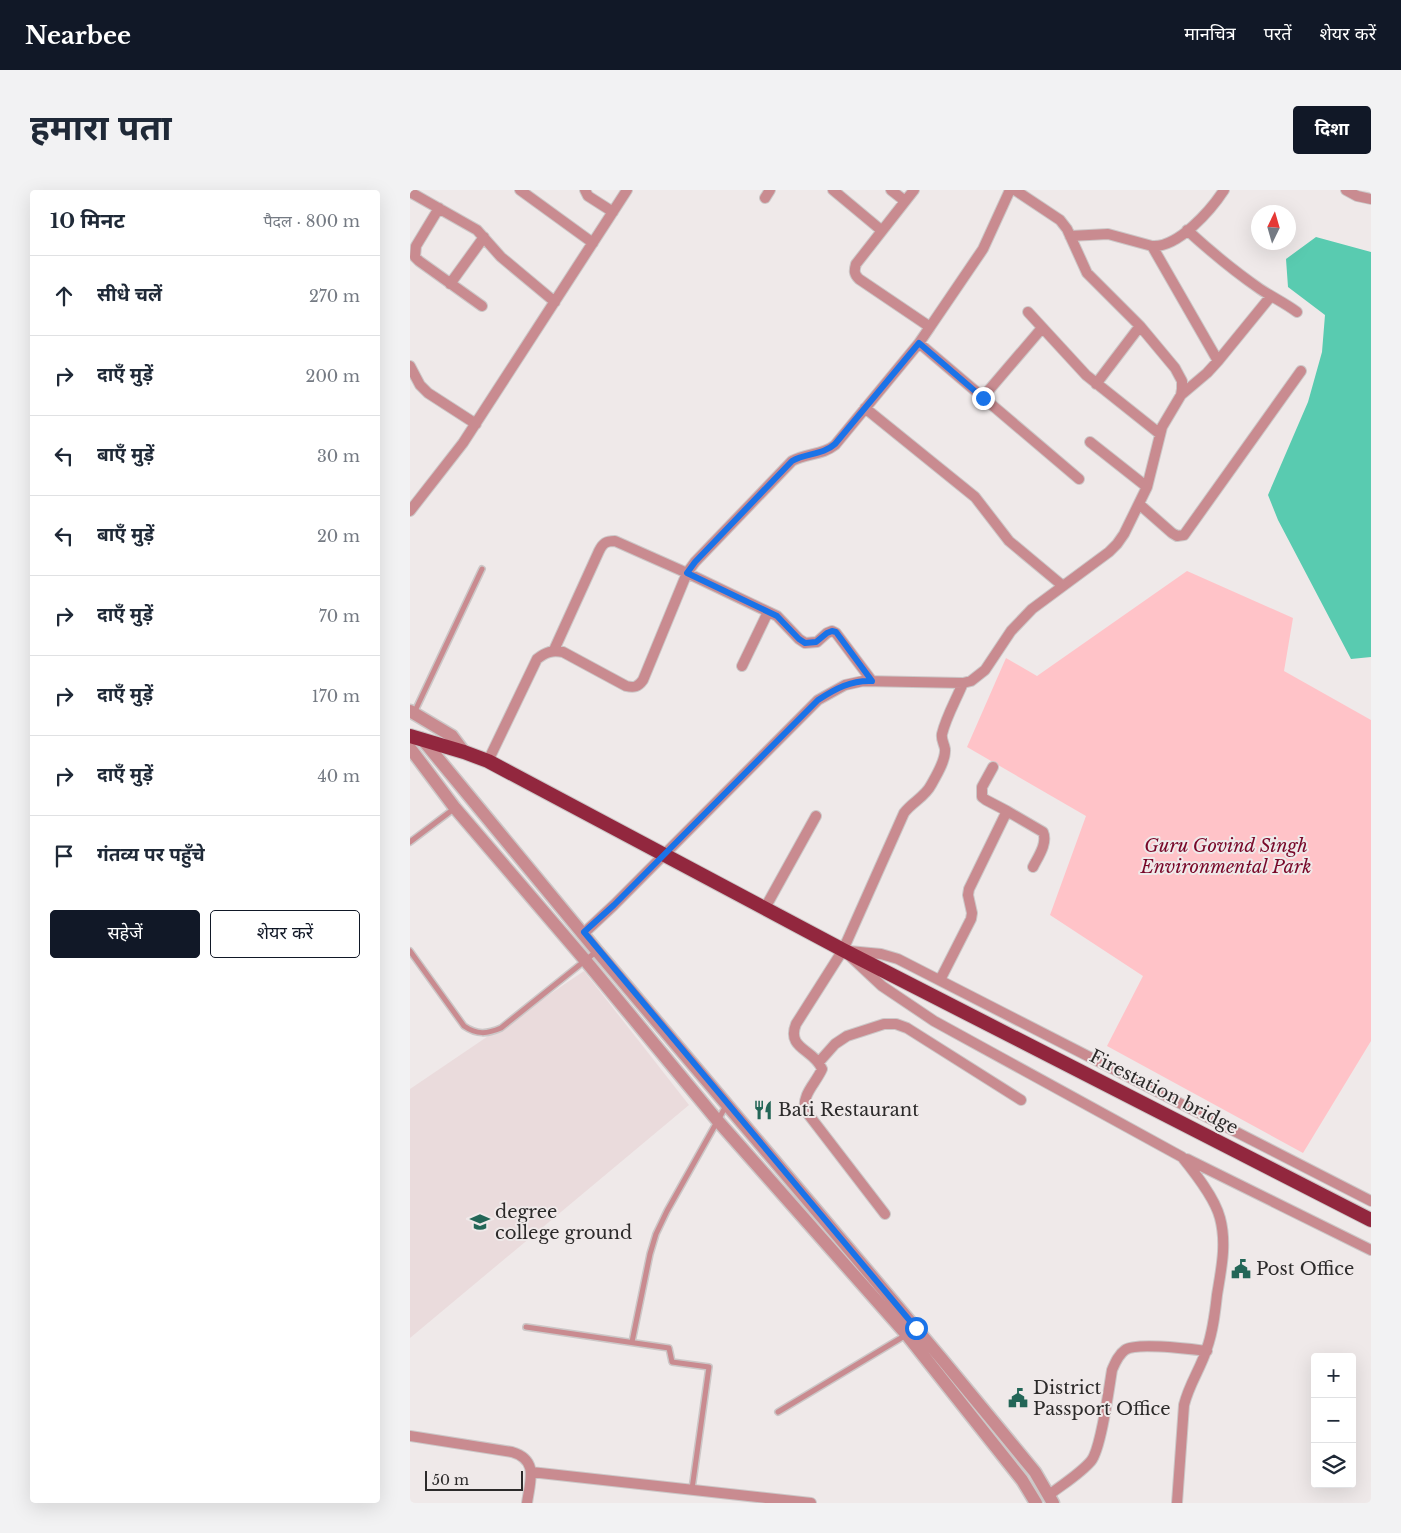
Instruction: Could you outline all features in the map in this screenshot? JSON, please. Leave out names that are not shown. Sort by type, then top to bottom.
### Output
[{"type":"highway","name":"Firestation bridge","points":[[416,737],[488,761],[843,950],[1371,1220]]},
{"type":"street","points":[[520,190],[593,243]]},
{"type":"street","points":[[585,190],[588,196],[613,212]]},
{"type":"street","points":[[410,511],[463,444],[627,190]]},
{"type":"street","points":[[833,190],[881,230]]},
{"type":"street","points":[[891,190],[905,201]]},
{"type":"street","points":[[914,190],[881,230],[856,264],[854,270],[855,275],[930,327]]},
{"type":"street","points":[[488,761],[537,659],[545,653],[554,650],[563,652],[626,686],[633,688],[639,686],[687,573],[695,562],[792,461],[801,456],[829,450],[835,444],[919,343],[983,249],[1010,190]]},
{"type":"street","points":[[1015,190],[1060,220],[1066,228],[1087,273],[1140,326],[1180,374],[1182,382],[1181,395]]},
{"type":"street","points":[[1070,236],[1108,234],[1159,247],[1168,244],[1206,215],[1224,190]]},
{"type":"street","points":[[1346,190],[1357,196],[1371,199]]},
{"type":"street","points":[[410,192],[468,223],[484,237],[501,257],[554,302]]},
{"type":"street","points":[[439,208],[416,246],[415,257],[482,306]]},
{"type":"street","points":[[1187,230],[1224,262],[1297,312]]},
{"type":"street","points":[[450,284],[484,237]]},
{"type":"street","points":[[1152,246],[1218,362]]},
{"type":"street","points":[[584,932],[614,905],[818,700],[845,685],[863,681],[962,684],[971,681],[985,670],[1011,631],[1032,609],[1117,544],[1139,504],[1146,487],[1160,434],[1181,395],[1218,362],[1271,296]]},
{"type":"street","points":[[1028,312],[1086,375],[1160,434]]},
{"type":"street","points":[[1096,384],[1140,326]]},
{"type":"street","points":[[983,398],[1042,328]]},
{"type":"street","points":[[919,343],[1079,479]]},
{"type":"street","points":[[410,366],[420,385],[428,393],[476,424]]},
{"type":"street","points":[[1139,504],[1172,533],[1177,536],[1184,535],[1301,371]]},
{"type":"street","points":[[865,408],[975,497],[1009,541],[1063,586]]},
{"type":"street","points":[[1090,442],[1146,487]]},
{"type":"street","points":[[554,650],[603,544],[608,541],[615,541],[768,612],[782,620],[805,643],[816,642],[827,633],[836,632],[872,681]]},
{"type":"street","points":[[742,666],[768,612]]},
{"type":"street","points":[[885,1214],[805,1110],[805,1096],[822,1069],[819,1062],[798,1044],[793,1037],[793,1031],[843,950],[904,813],[931,786],[944,757],[945,750],[941,739],[943,730],[962,684]]},
{"type":"street","points":[[412,712],[452,736],[464,752]]},
{"type":"street","points":[[416,737],[584,932],[727,1104],[912,1332],[1022,1480],[1036,1503]]},
{"type":"street","points":[[410,748],[455,808],[585,960],[717,1120],[912,1332],[1035,1472],[1051,1499],[1092,1459],[1097,1447],[1112,1370],[1117,1359],[1126,1349],[1141,1346],[1207,1350]]},
{"type":"street","points":[[993,767],[982,787],[982,796],[1043,832],[1045,836],[1044,843],[1033,867]]},
{"type":"street","points":[[940,980],[971,919],[969,889],[1007,811]]},
{"type":"street","points":[[765,908],[816,816]]},
{"type":"street","points":[[843,950],[881,954],[898,958],[1371,1201]]},
{"type":"street","points":[[843,950],[882,986],[934,1021],[1182,1157],[1371,1250]]},
{"type":"street","points":[[819,1062],[835,1044],[847,1036],[884,1024],[896,1024],[907,1028],[1021,1100]]},
{"type":"street","points":[[1177,1503],[1184,1405],[1188,1391],[1207,1350],[1223,1258],[1223,1237],[1220,1217],[1201,1179],[1182,1157]]},
{"type":"street","points":[[410,1436],[523,1455],[529,1461],[531,1472],[527,1503]]},
{"type":"street","points":[[531,1472],[811,1503]]},
{"type":"lane","points":[[412,712],[482,568]]},
{"type":"lane","points":[[410,842],[455,808]]},
{"type":"lane","points":[[410,951],[464,1026],[473,1032],[487,1034],[501,1028],[598,951]]},
{"type":"lane","points":[[632,1342],[650,1254],[656,1234],[727,1104]]},
{"type":"lane","points":[[526,1326],[668,1348],[672,1362],[709,1367],[692,1489]]},
{"type":"lane","points":[[778,1412],[912,1332]]},
{"type":"shaded area","points":[[1316,237],[1371,252],[1371,657],[1351,659],[1278,520],[1268,495],[1308,402],[1322,352],[1325,315],[1288,287],[1286,259]]},
{"type":"shaded area","name":"degree college ground","points":[[584,971],[689,1105],[410,1338],[410,1089]]},
{"type":"green space","name":"Guru Govind Singh Environmental Park","points":[[1187,571],[1293,618],[1284,671],[1371,720],[1371,1041],[1303,1153],[1107,1046],[1143,976],[1050,915],[1086,816],[967,747],[1006,658],[1037,676]]},
{"type":"place","name":"Bati Restaurant","points":[[763,1110]]},
{"type":"place","name":"degree college ground","points":[[480,1222]]},
{"type":"place","name":"Post Office","points":[[1241,1269]]},
{"type":"place","name":"District Passport Office","points":[[1018,1398]]},
{"type":"route","points":[[916,1328],[584,932],[614,905],[818,700],[845,685],[872,681],[836,632],[827,633],[816,642],[805,643],[777,616],[687,573],[695,562],[792,461],[801,456],[829,450],[919,343],[983,398]]}]
